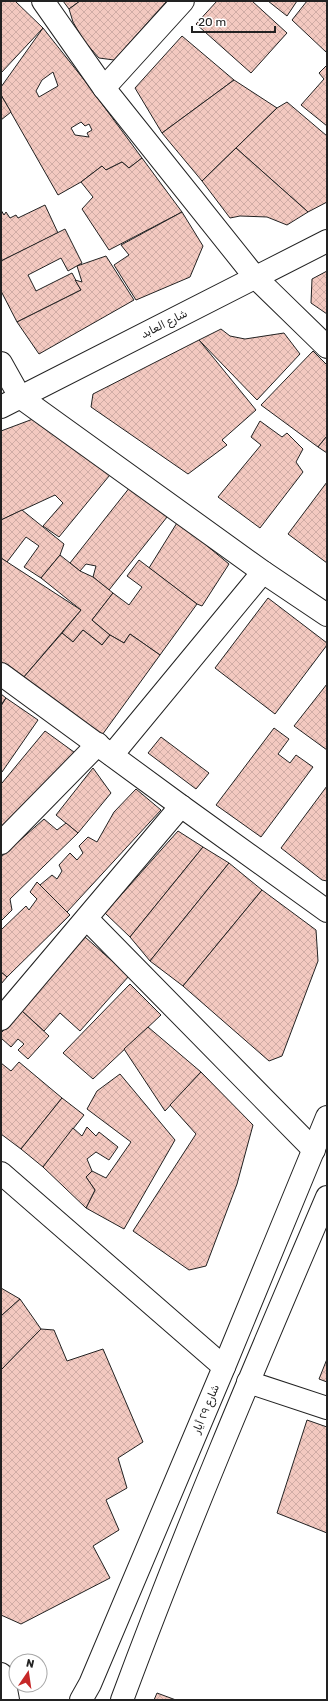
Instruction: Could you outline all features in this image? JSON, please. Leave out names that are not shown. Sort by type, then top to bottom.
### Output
[{"type":"street","points":[[43,1],[104,88],[255,277],[327,347]]},
{"type":"street","points":[[104,88],[183,1]]},
{"type":"street","name":"شارع العابد","points":[[10,402],[327,241]]},
{"type":"street","points":[[1,363],[10,402],[327,615]]},
{"type":"street","points":[[1,843],[105,749],[264,572]]},
{"type":"street","points":[[1,674],[327,911]]},
{"type":"street","points":[[1,1019],[181,806]]},
{"type":"street","points":[[87,919],[314,1150]]},
{"type":"street","name":"شارع ٢٩ أيار","points":[[81,1700],[90,1684],[224,1367],[327,1117]]},
{"type":"street","points":[[1,1173],[224,1367]]},
{"type":"street","points":[[122,1700],[154,1613],[248,1382],[327,1197]]},
{"type":"street","points":[[248,1382],[327,1408]]},
{"type":"street","points":[[1,1674],[5,1684],[8,1700]]},
{"type":"building","points":[[1,1],[15,1],[43,28],[1,73]]},
{"type":"building","points":[[63,1],[80,1],[69,9]]},
{"type":"building","points":[[80,1],[167,1],[114,60],[99,58],[84,41],[73,22],[69,9]]},
{"type":"building","points":[[217,1],[252,1],[287,33],[251,73],[196,24]]},
{"type":"building","points":[[268,1],[297,1],[287,16]]},
{"type":"building","points":[[307,1],[327,1],[326,52],[292,20]]},
{"type":"building","points":[[43,28],[85,81],[142,158],[129,168],[122,162],[106,170],[102,166],[81,182],[58,195],[1,95],[1,87]],"holes":[[[53,72],[58,86],[39,97],[36,91],[42,80]],[[81,122],[85,126],[89,124],[92,130],[87,133],[89,137],[75,135],[71,128]]]},
{"type":"building","points":[[182,36],[234,80],[162,133],[135,88]]},
{"type":"building","points":[[327,65],[327,126],[301,105],[324,79],[319,73]]},
{"type":"building","points":[[234,80],[277,108],[202,181],[162,133]]},
{"type":"building","points":[[1,95],[11,112],[1,120]]},
{"type":"building","points":[[287,102],[327,136],[327,202],[308,212],[236,148],[277,108]]},
{"type":"building","points":[[236,148],[308,212],[287,225],[267,217],[240,216],[230,218],[202,181]]},
{"type":"building","points":[[142,158],[182,212],[109,250],[82,209],[93,197],[81,182],[102,166],[106,170],[122,162],[129,168]]},
{"type":"building","points":[[45,205],[58,233],[1,261],[1,210],[4,215],[6,212],[10,218],[16,215],[18,218]]},
{"type":"building","points":[[182,212],[203,246],[190,277],[136,300],[114,265],[129,255],[121,245]]},
{"type":"building","points":[[65,229],[82,263],[68,271],[61,258],[28,275],[36,291],[72,273],[81,290],[17,322],[1,291],[1,261]]},
{"type":"building","points":[[106,256],[134,300],[39,354],[17,322],[81,290],[75,280],[82,282],[77,266]]},
{"type":"building","points":[[327,271],[327,314],[311,303],[312,279]]},
{"type":"building","points":[[221,329],[230,336],[245,339],[284,333],[300,354],[257,400],[199,340]]},
{"type":"building","points":[[199,340],[256,410],[222,440],[227,445],[188,474],[91,407],[93,394]]},
{"type":"building","points":[[313,351],[327,365],[327,436],[318,447],[261,405]]},
{"type":"building","points":[[41,416],[114,470],[59,537],[43,526],[63,503],[55,495],[1,520],[1,431]]},
{"type":"building","points":[[260,421],[282,437],[287,433],[303,449],[296,462],[303,472],[260,528],[218,497],[261,445],[251,437]]},
{"type":"building","points":[[327,436],[327,453],[318,447]]},
{"type":"building","points":[[134,482],[171,512],[109,590],[93,577],[96,566],[86,564],[80,571],[70,563]]},
{"type":"building","points":[[327,482],[327,563],[288,534]]},
{"type":"building","points":[[22,510],[64,544],[60,555],[41,578],[24,567],[39,546],[26,537],[7,562],[1,558],[1,520]]},
{"type":"building","points":[[180,518],[209,537],[206,545],[229,564],[202,606],[197,604],[149,568]]},
{"type":"building","points":[[60,555],[80,571],[93,577],[113,593],[92,620],[110,635],[102,645],[83,630],[73,642],[62,633],[81,610],[41,578]]},
{"type":"building","points":[[1,558],[81,610],[17,685],[1,672]]},
{"type":"building","points":[[139,560],[197,604],[160,655],[130,634],[124,643],[110,635],[92,620],[113,593],[129,605],[142,587],[127,576]]},
{"type":"building","points":[[268,598],[327,643],[275,714],[215,668]]},
{"type":"building","points":[[83,630],[102,645],[110,635],[124,643],[130,634],[160,655],[97,742],[17,685],[62,633],[73,642]]},
{"type":"building","points":[[327,684],[327,750],[294,726]]},
{"type":"building","points":[[1,694],[6,698],[1,705]]},
{"type":"building","points":[[6,698],[38,720],[2,772],[1,706]]},
{"type":"building","points":[[274,728],[289,739],[278,754],[290,763],[296,755],[313,767],[261,837],[216,805]]},
{"type":"building","points":[[45,731],[78,755],[1,830],[1,783]]},
{"type":"building","points":[[161,737],[209,773],[196,789],[148,753]]},
{"type":"building","points":[[93,768],[111,793],[78,833],[56,815]]},
{"type":"building","points":[[327,786],[327,881],[322,880],[281,848]]},
{"type":"building","points":[[136,789],[161,810],[67,912],[40,885],[52,875],[57,879],[62,871],[59,865],[70,853],[77,860],[83,853],[79,846],[88,837],[97,842],[114,812]]},
{"type":"building","points":[[44,819],[57,830],[66,823],[78,833],[10,899],[12,910],[1,921],[1,857]]},
{"type":"building","points":[[178,831],[203,847],[130,937],[105,913]]},
{"type":"building","points":[[203,847],[229,863],[150,961],[130,937]]},
{"type":"building","points":[[229,863],[262,890],[183,986],[150,961]]},
{"type":"building","points":[[37,882],[70,915],[7,977],[1,972],[1,930],[26,906],[29,910],[37,899],[30,892]]},
{"type":"building","points":[[262,890],[316,930],[318,961],[282,1056],[269,1061],[183,986]]},
{"type":"building","points":[[85,937],[129,976],[80,1031],[60,1013],[44,1031],[22,1011]]},
{"type":"building","points":[[1,972],[7,977],[1,984]]},
{"type":"building","points":[[130,984],[161,1015],[93,1079],[63,1053]]},
{"type":"building","points":[[22,1011],[49,1036],[28,1059],[18,1050],[24,1044],[18,1039],[11,1047],[1,1038],[1,1033]]},
{"type":"building","points":[[148,1027],[201,1072],[165,1111],[124,1049]]},
{"type":"building","points":[[19,1062],[62,1098],[21,1149],[1,1134],[1,1063],[11,1071]]},
{"type":"building","points":[[201,1072],[253,1125],[237,1184],[206,1266],[189,1270],[133,1231],[196,1134],[170,1105]]},
{"type":"building","points":[[120,1074],[175,1140],[124,1229],[86,1208],[95,1190],[86,1177],[92,1171],[106,1178],[131,1142],[87,1109],[97,1091]]},
{"type":"building","points":[[62,1098],[84,1115],[43,1167],[21,1149]]},
{"type":"building","points":[[87,1127],[96,1136],[99,1132],[118,1147],[109,1160],[96,1152],[87,1159],[92,1171],[86,1177],[95,1190],[86,1208],[43,1167],[73,1128],[82,1136]]},
{"type":"building","points":[[1,1288],[20,1299],[1,1316]]},
{"type":"building","points":[[20,1299],[41,1329],[1,1370],[1,1316]]},
{"type":"building","points":[[41,1329],[54,1330],[67,1361],[103,1349],[143,1442],[118,1458],[127,1488],[106,1500],[119,1530],[93,1546],[110,1578],[21,1624],[1,1615],[1,1370]]},
{"type":"building","points":[[327,1359],[327,1382],[319,1379]]},
{"type":"building","points":[[307,1420],[327,1427],[327,1533],[277,1513]]},
{"type":"building","points":[[157,1693],[176,1700],[154,1700]]}]
